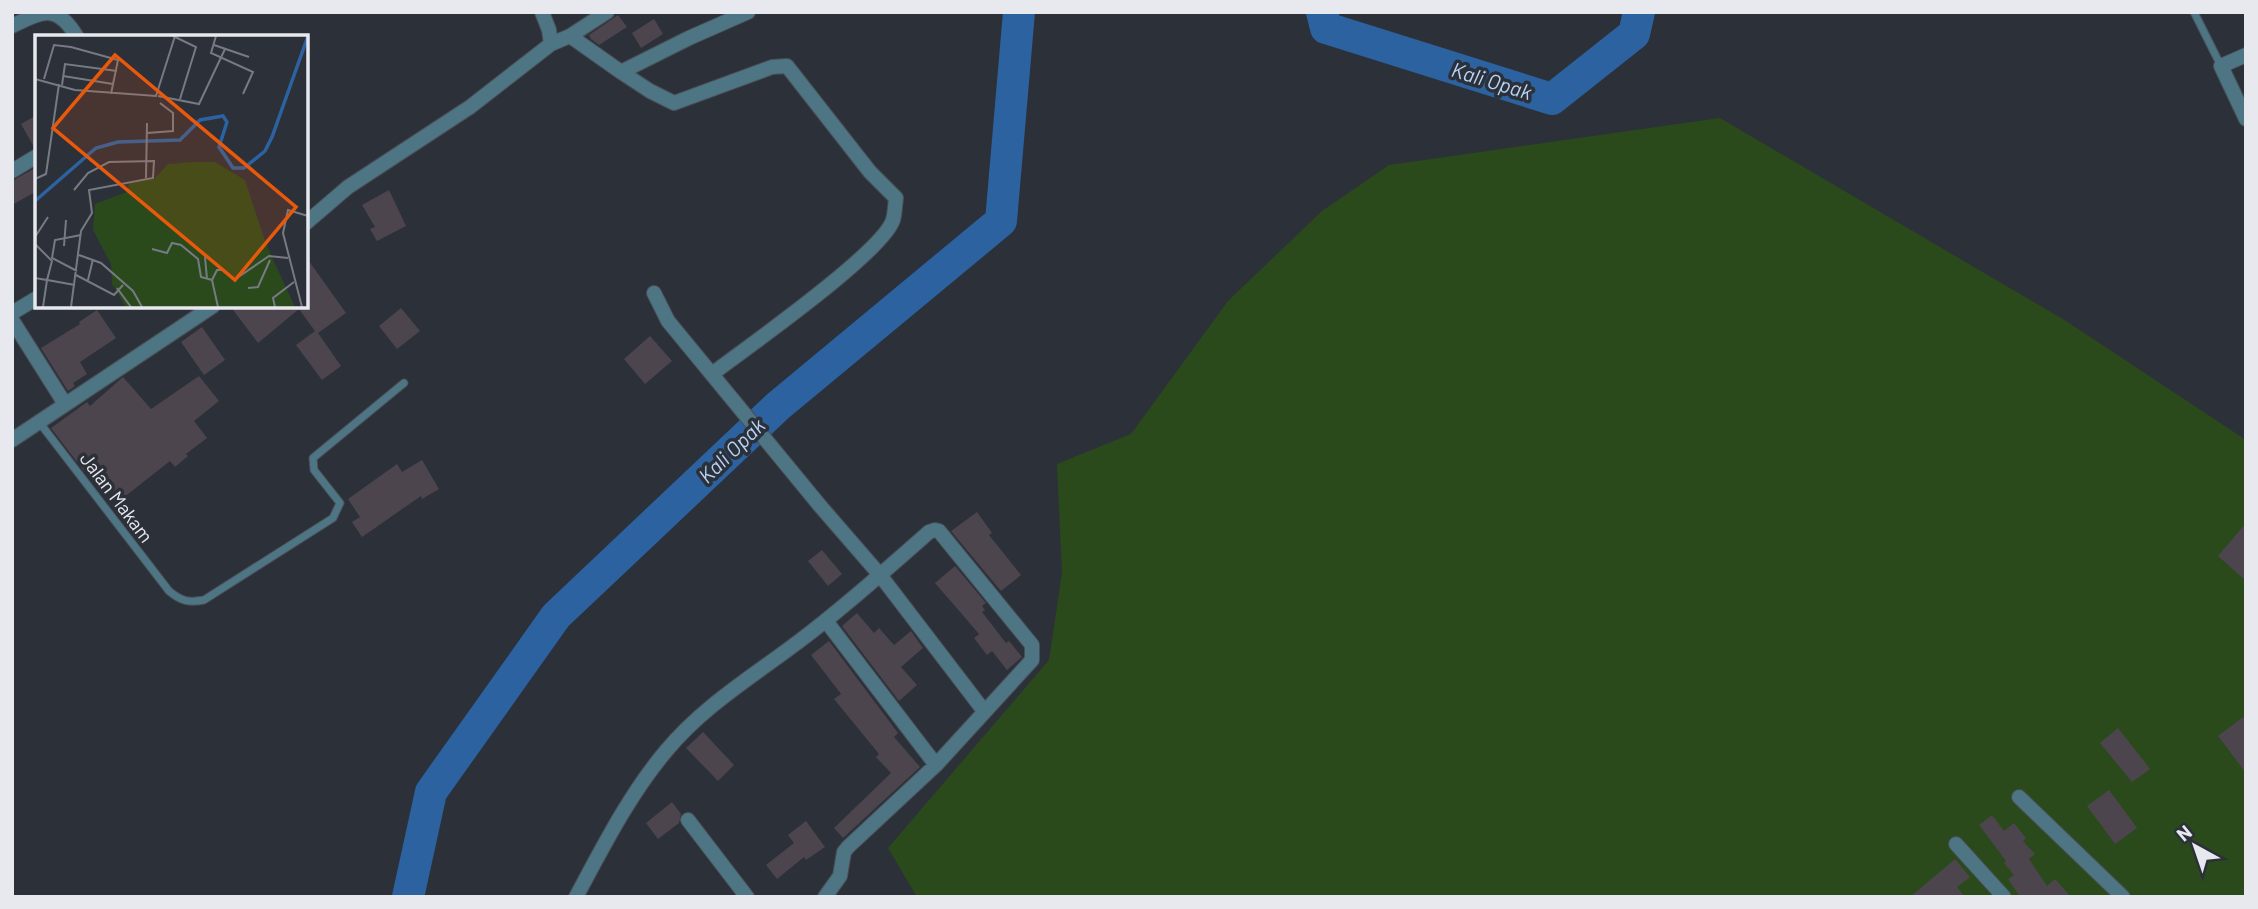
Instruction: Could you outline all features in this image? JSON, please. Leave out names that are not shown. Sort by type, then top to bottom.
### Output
[{"type":"street","points":[[542,12],[551,44]]},
{"type":"street","points":[[308,221],[348,187],[470,107],[551,44],[570,36],[607,12]]},
{"type":"street","points":[[621,72],[689,37],[748,12]]},
{"type":"street","points":[[12,26],[32,16],[54,13],[66,19],[75,35]]},
{"type":"street","points":[[570,36],[650,92],[674,103],[772,67],[787,66],[870,172],[896,198],[893,221],[875,244],[836,278],[712,374]]},
{"type":"street","points":[[2246,55],[2221,66],[2246,119]]},
{"type":"street","points":[[12,171],[35,157]]},
{"type":"street","points":[[654,293],[668,321],[880,575],[984,711]]},
{"type":"street","points":[[12,313],[35,299]]},
{"type":"street","points":[[12,440],[210,308]]},
{"type":"street","points":[[12,320],[65,404]]},
{"type":"street","points":[[576,897],[618,819],[666,751],[720,699],[826,621],[929,532],[939,531],[1032,645],[1032,660],[936,765],[848,846],[844,852],[840,876],[825,897]]},
{"type":"street","points":[[826,621],[936,765]]},
{"type":"street","points":[[2019,797],[2123,897]]},
{"type":"street","points":[[688,820],[747,897]]},
{"type":"street","points":[[1956,844],[2004,897]]},
{"type":"lane","points":[[2194,12],[2221,66]]},
{"type":"lane","name":"Jalan Makam","points":[[39,422],[169,591],[189,603],[204,600],[333,518],[340,503],[314,470],[313,458],[404,383]]},
{"type":"green space","points":[[1720,118],[2066,321],[2246,440],[2246,897],[917,897],[888,848],[1049,660],[1062,573],[1057,464],[1131,434],[1228,301],[1322,211],[1389,165]]},
{"type":"building","points":[[618,15],[627,27],[599,45],[591,39],[589,35]]},
{"type":"building","points":[[654,19],[663,34],[641,48],[632,33]]},
{"type":"building","points":[[35,116],[35,147],[34,147],[21,124]]},
{"type":"building","points":[[35,168],[35,192],[12,205],[12,181]]},
{"type":"building","points":[[389,190],[406,226],[377,241],[370,229],[375,227],[362,205]]},
{"type":"building","points":[[308,260],[346,313],[318,333],[341,366],[322,380],[296,345],[315,331],[299,309],[258,343],[232,308],[308,308]]},
{"type":"building","points":[[401,308],[420,331],[397,349],[379,326]]},
{"type":"building","points":[[97,310],[116,338],[80,362],[87,374],[73,383],[75,386],[68,391],[41,348]]},
{"type":"building","points":[[202,327],[225,360],[204,375],[181,342]]},
{"type":"building","points":[[650,336],[672,361],[645,384],[624,359]]},
{"type":"building","points":[[199,376],[219,401],[194,421],[207,438],[186,454],[188,456],[175,467],[170,461],[118,502],[94,470],[87,475],[51,428],[87,402],[90,406],[123,377],[151,409]]},
{"type":"building","points":[[422,460],[439,489],[422,499],[421,496],[362,537],[352,522],[360,517],[348,499],[397,464],[402,472]]},
{"type":"building","points":[[977,512],[992,533],[989,535],[1021,575],[1001,591],[951,531]]},
{"type":"building","points":[[2246,523],[2246,581],[2218,556]]},
{"type":"building","points":[[822,550],[842,574],[828,586],[808,561]]},
{"type":"building","points":[[955,566],[986,603],[982,606],[985,610],[982,612],[1006,643],[1009,641],[1022,657],[1007,670],[992,651],[987,655],[974,638],[979,634],[935,583]]},
{"type":"building","points":[[857,613],[874,633],[879,628],[894,645],[911,631],[923,648],[901,667],[917,685],[899,701],[842,626]]},
{"type":"building","points":[[829,641],[898,733],[894,737],[920,767],[843,838],[834,828],[891,773],[876,757],[879,754],[834,699],[841,694],[811,655]]},
{"type":"building","points":[[2246,715],[2246,773],[2218,736]]},
{"type":"building","points":[[2118,728],[2150,769],[2132,782],[2100,743]]},
{"type":"building","points":[[703,732],[734,765],[718,781],[686,748]]},
{"type":"building","points":[[2109,790],[2137,828],[2115,844],[2087,806]]},
{"type":"building","points":[[672,802],[681,814],[679,823],[658,839],[646,823]]},
{"type":"building","points":[[1992,815],[2004,831],[2014,823],[2026,838],[2023,841],[2035,854],[2029,859],[2047,886],[2055,879],[2071,897],[2020,897],[2008,879],[2014,875],[1979,825]]},
{"type":"building","points":[[806,821],[825,847],[806,860],[804,857],[777,879],[766,865],[794,843],[788,835]]},
{"type":"building","points":[[1955,859],[1970,877],[1957,887],[1965,897],[1910,897]]},
{"type":"waterway","name":"Kali Opak","points":[[408,897],[431,792],[556,616],[778,406],[1001,221],[1019,12]]},
{"type":"waterway","name":"Kali Opak","points":[[1322,12],[1326,28],[1552,99],[1634,34],[1639,12]]}]
